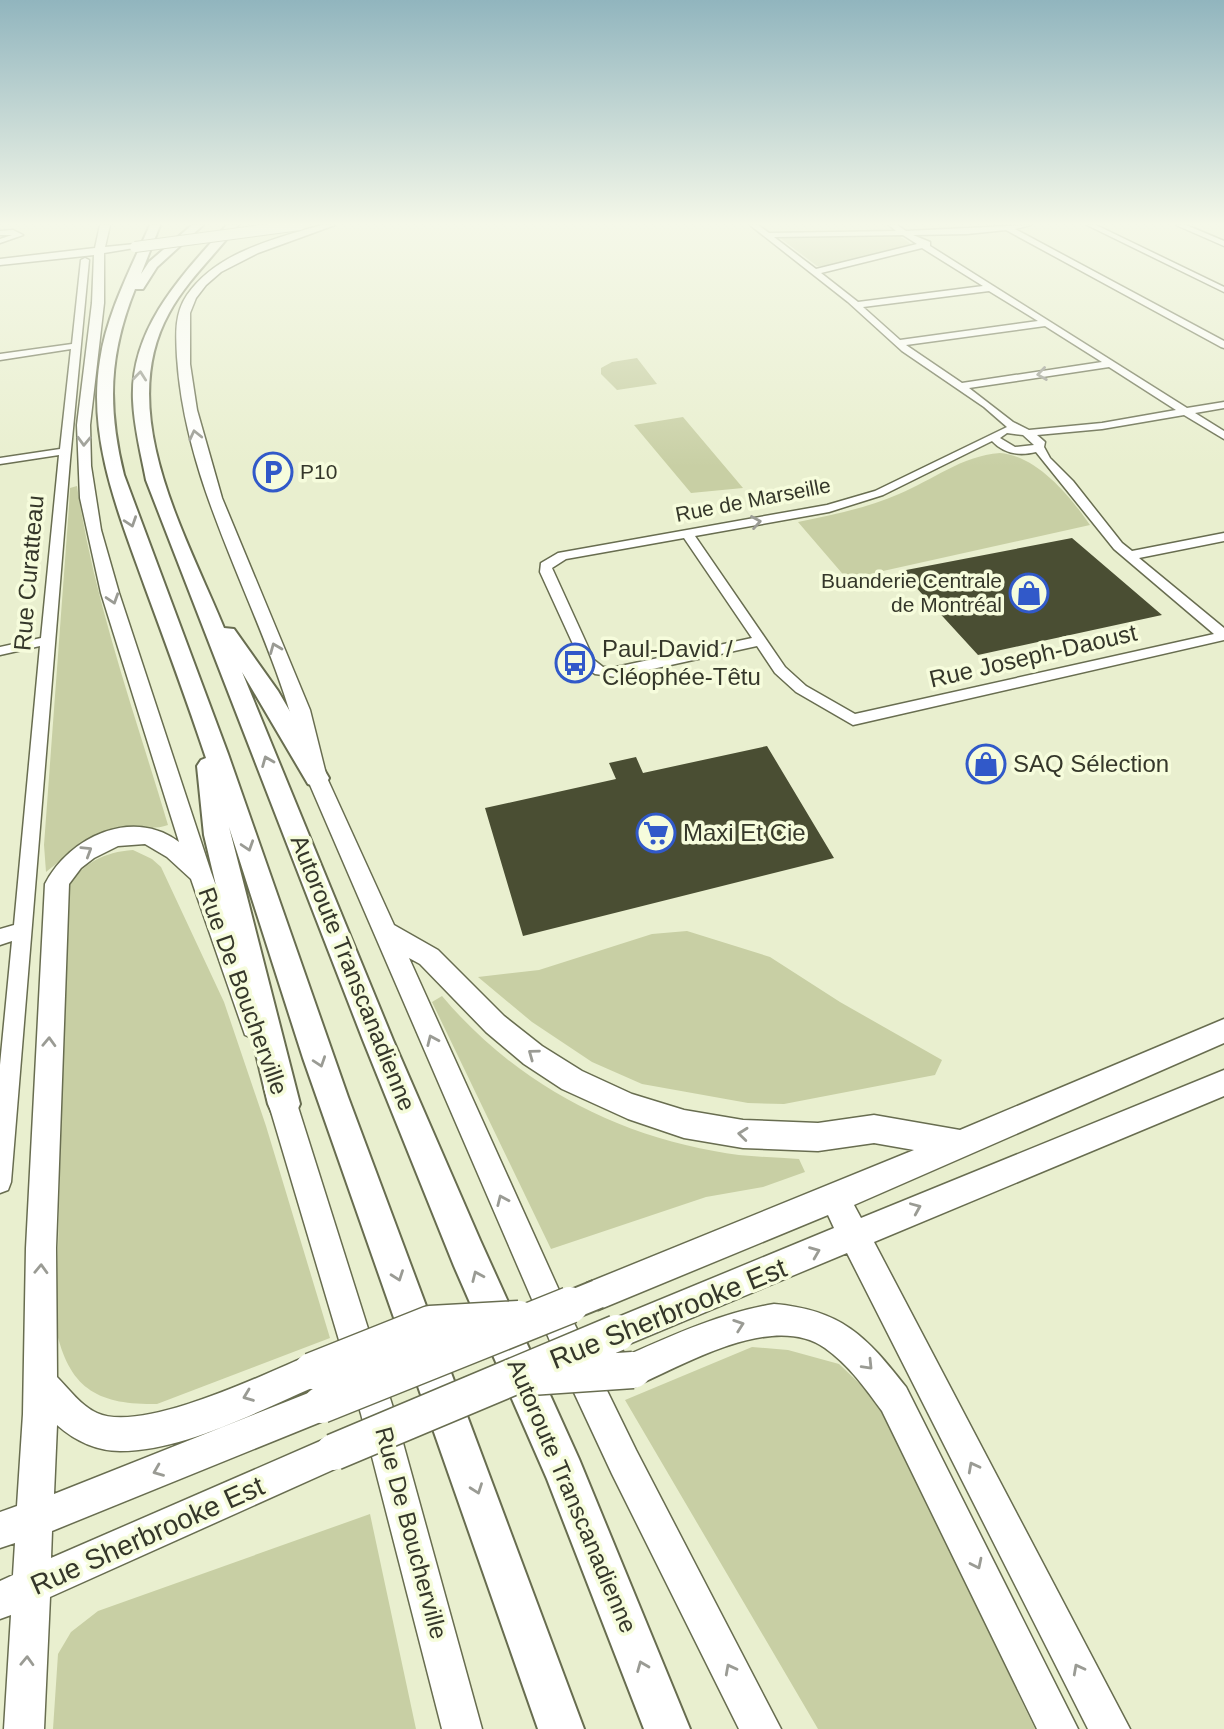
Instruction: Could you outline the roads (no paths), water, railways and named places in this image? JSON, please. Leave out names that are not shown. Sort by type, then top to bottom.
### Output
[{"type":"highway","name":"Autoroute Transcanadienne","points":[[120,306],[110,339],[103,384],[105,425],[112,463],[134,533],[202,712],[323,1072],[477,1488],[561,1729]]},
{"type":"highway","points":[[117,315],[124,306]]},
{"type":"highway","name":"Autoroute Transcanadienne","points":[[165,306],[153,328],[144,355],[139,389],[143,428],[155,480],[378,1040],[467,1253],[565,1473],[667,1729]]},
{"type":"highway","points":[[198,592],[270,696],[317,778]]},
{"type":"highway","points":[[202,712],[218,835],[284,1104]]},
{"type":"main road","name":"Rue De Boucherville","points":[[98,306],[83,455],[88,498],[106,576],[234,977],[284,1104],[401,1492],[462,1729]]},
{"type":"main road","points":[[188,306],[182,324],[187,393],[203,466],[300,711],[317,778],[561,1330],[624,1462],[761,1729]]},
{"type":"main road","points":[[24,1729],[15,1594],[17,1525],[39,1383],[41,1248],[57,884],[65,868],[85,851],[103,842],[129,836],[158,839],[200,874]]},
{"type":"main road","points":[[385,932],[429,957],[495,1024],[533,1055],[572,1080],[628,1106],[684,1124],[743,1134],[818,1137],[874,1129],[959,1144]]},
{"type":"main road","name":"Rue Sherbrooke Est","points":[[17,1525],[598,1294],[1224,1031]]},
{"type":"main road","name":"Rue Sherbrooke Est","points":[[15,1594],[334,1452],[1224,1083]]},
{"type":"main road","points":[[834,1197],[1110,1729]]},
{"type":"main road","points":[[39,1383],[83,1424],[96,1431],[124,1434],[180,1422],[430,1324],[539,1317]]},
{"type":"main road","points":[[509,1379],[633,1370],[724,1330],[759,1320],[779,1318],[800,1321],[823,1330],[846,1345],[873,1370],[894,1399],[1058,1729]]},
{"type":"street","name":"Rue Curatteau","points":[[0,1182],[80,306]]},
{"type":"street","points":[[857,306],[898,343],[1009,424],[1038,439],[1045,459],[1129,556],[1224,636]]},
{"type":"street","points":[[1018,306],[1224,436]]},
{"type":"street","points":[[1151,306],[1224,345]]},
{"type":"street","points":[[898,343],[1046,323]]},
{"type":"street","points":[[0,357],[76,346]]},
{"type":"street","points":[[965,390],[1110,364]]},
{"type":"street","points":[[965,390],[995,424],[999,443],[1033,461],[1077,496]]},
{"type":"street","points":[[1026,432],[1102,426],[1224,405]]},
{"type":"street","points":[[1039,446],[1047,441],[1102,426]]},
{"type":"street","name":"Rue de Marseille","points":[[760,641],[616,672],[600,671],[588,663],[545,572],[549,562],[562,556],[851,502],[899,485],[1006,430],[1026,432]]},
{"type":"street","name":"Rue de Marseille","points":[[957,455],[1013,449],[1030,450],[1039,446]]},
{"type":"street","points":[[0,461],[65,451]]},
{"type":"street","points":[[688,534],[760,641]]},
{"type":"street","points":[[1129,556],[1224,537]]},
{"type":"street","name":"Rue Joseph-Daoust","points":[[760,641],[790,681],[853,720],[1224,636]]},
{"type":"street","points":[[0,651],[50,640]]},
{"type":"street","points":[[0,937],[23,930]]},
{"type":"place","name":"P10","points":[[273,472]]},
{"type":"place","name":"Buanderie Centrale de Montréal","points":[[1029,593]]},
{"type":"place","name":"Paul-David / Cléophée-Têtu","points":[[575,663]]},
{"type":"place","name":"SAQ Sélection","points":[[986,764]]},
{"type":"place","name":"Maxi Et Cie","points":[[656,833]]}]
